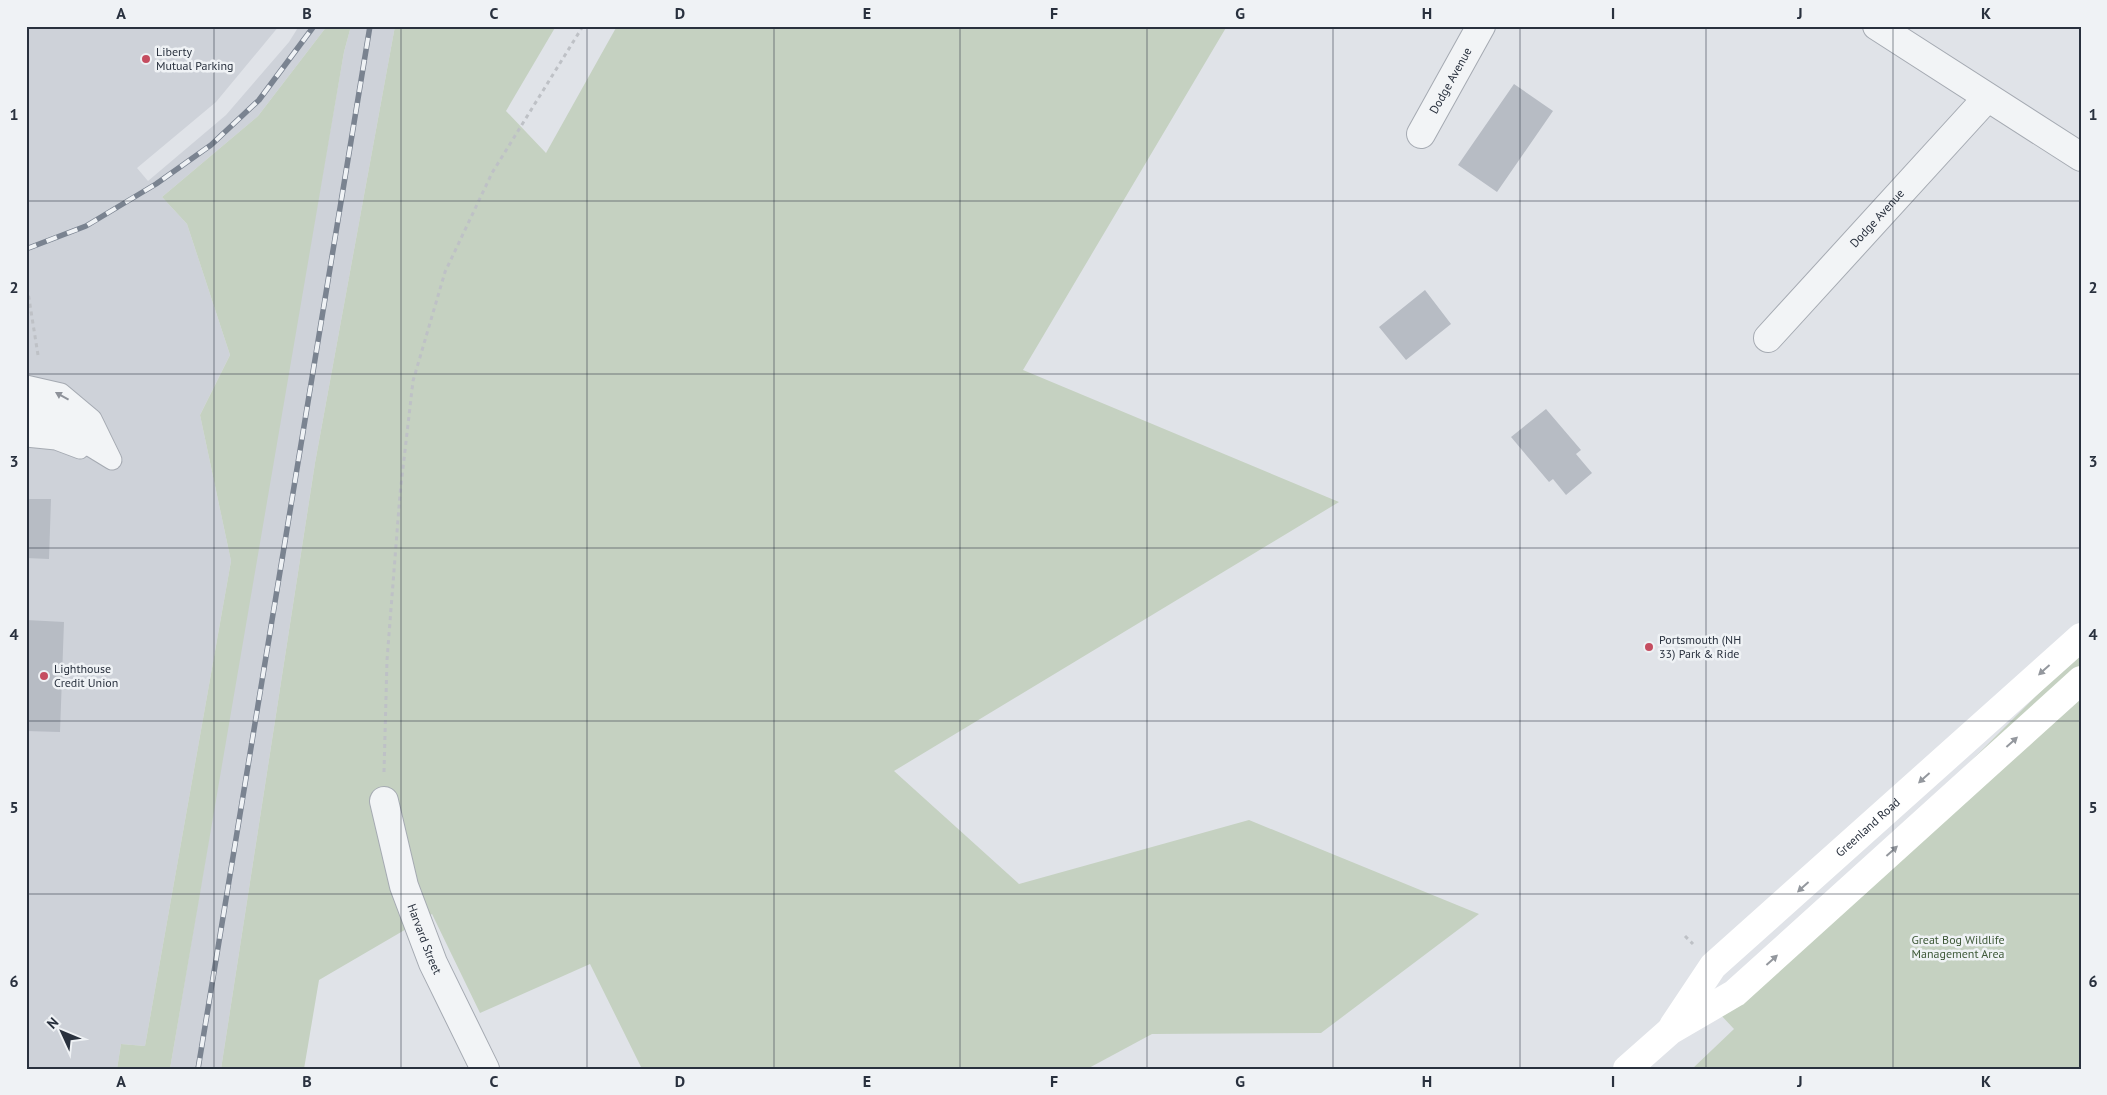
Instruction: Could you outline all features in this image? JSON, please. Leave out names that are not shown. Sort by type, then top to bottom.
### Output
[{"type":"main road","name":"Greenland Road","points":[[1670,1031],[1714,966],[2081,637]]},
{"type":"main road","name":"Greenland Road","points":[[1627,1069],[1670,1031],[1735,992],[2081,680]]},
{"type":"street","name":"Dodge Avenue","points":[[1420,134],[1481,26]]},
{"type":"street","points":[[1876,26],[2081,157]]},
{"type":"street","name":"Dodge Avenue","points":[[1768,338],[1987,98]]},
{"type":"street","name":"Harvard Street","points":[[384,801],[404,886],[433,963],[485,1069]]},
{"type":"lane","points":[[26,385],[61,393],[92,419],[112,460]]},
{"type":"lane","points":[[26,404],[59,409],[84,428],[112,460]]},
{"type":"lane","points":[[26,420],[58,427],[112,460]]},
{"type":"lane","points":[[26,437],[56,440],[112,460]]},
{"type":"path","points":[[384,801],[387,660],[400,494],[414,380],[445,272],[492,173],[583,26]]},
{"type":"path","points":[[26,280],[38,355]]},
{"type":"shaded area","points":[[26,26],[279,26],[216,102],[137,168],[148,181],[226,115],[289,42],[299,26],[327,26],[258,116],[162,197],[187,224],[230,355],[200,415],[231,561],[145,1046],[121,1044],[117,1069],[26,1069]]},
{"type":"shaded area","points":[[351,26],[395,26],[315,463],[221,1069],[170,1069],[275,446],[344,52]]},
{"type":"green space","points":[[327,26],[351,26],[344,52],[170,1069],[117,1069],[121,1044],[145,1046],[231,561],[200,415],[230,355],[187,224],[162,197],[258,116]]},
{"type":"green space","points":[[395,26],[556,26],[506,111],[546,153],[617,26],[1227,26],[1023,370],[1339,502],[894,771],[1019,884],[1249,820],[1479,914],[1321,1033],[1152,1034],[1087,1069],[642,1069],[590,964],[480,1013],[432,914],[319,980],[304,1069],[221,1069],[315,463]]},
{"type":"green space","name":"Great Bog Wildlife Management Area","points":[[2081,651],[2081,1069],[1692,1069],[1734,1029],[1719,1013]]},
{"type":"building","points":[[1514,84],[1553,111],[1497,192],[1458,165]]},
{"type":"building","points":[[1425,290],[1451,324],[1406,360],[1379,327]]},
{"type":"building","points":[[1546,409],[1581,450],[1576,454],[1592,473],[1566,495],[1553,479],[1549,482],[1511,437]]},
{"type":"building","points":[[26,499],[51,499],[49,559],[26,558]]},
{"type":"building","name":"Lighthouse Credit Union","points":[[26,620],[64,622],[60,732],[26,731]]},
{"type":"railway","points":[[26,249],[86,226],[156,184],[211,145],[259,100],[314,26]]},
{"type":"railway","points":[[198,1069],[370,26]]},
{"type":"place","name":"Liberty Mutual Parking","points":[[146,59]]},
{"type":"place","name":"Portsmouth (NH 33) Park & Ride","points":[[1649,647]]},
{"type":"place","name":"Lighthouse Credit Union","points":[[44,676]]}]
